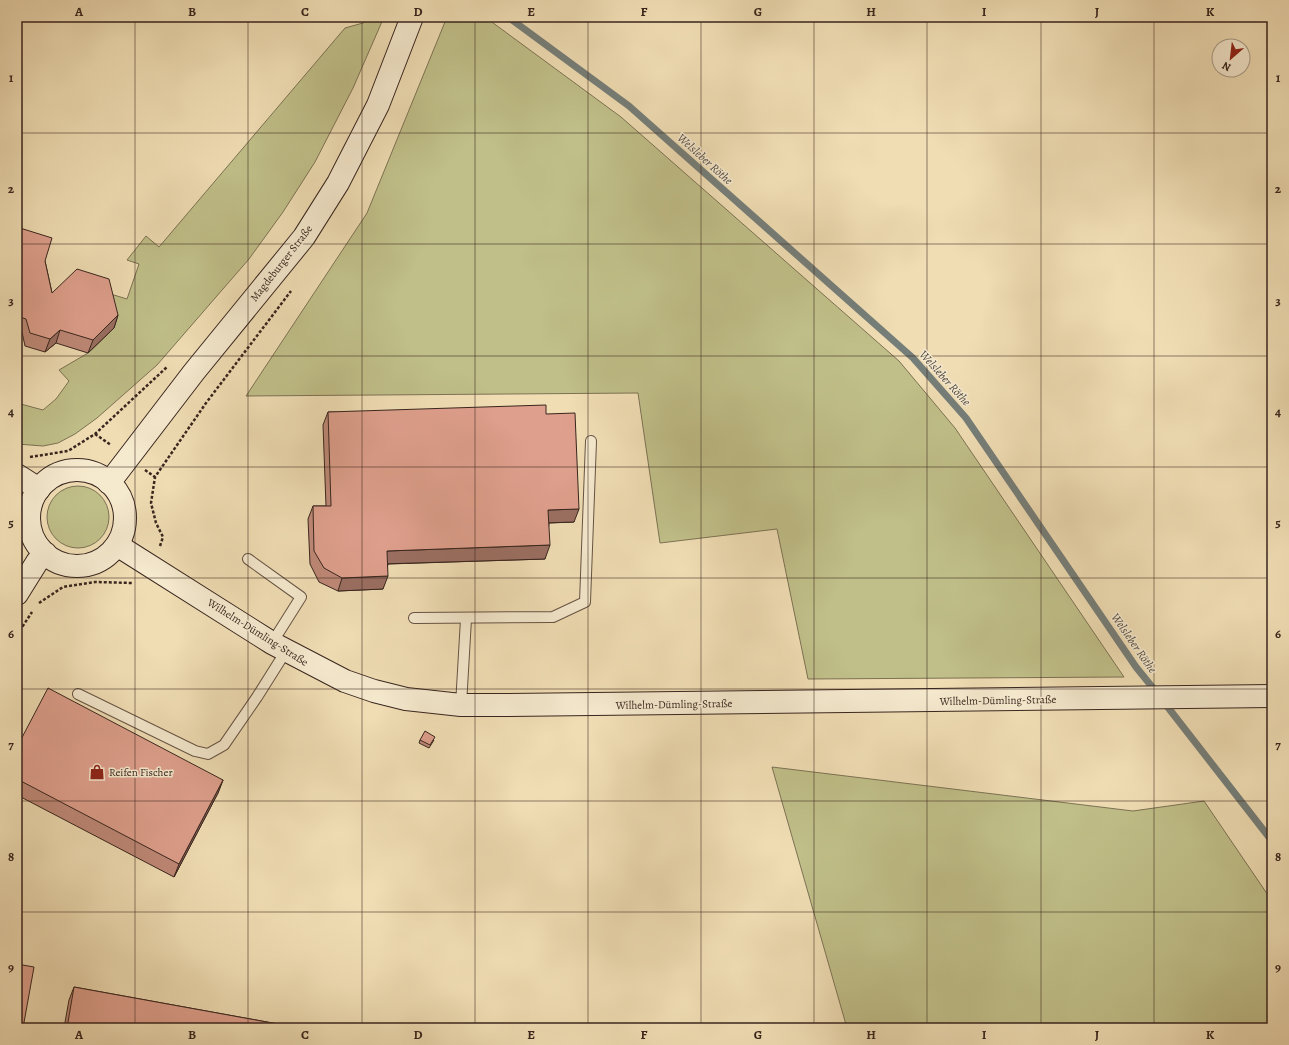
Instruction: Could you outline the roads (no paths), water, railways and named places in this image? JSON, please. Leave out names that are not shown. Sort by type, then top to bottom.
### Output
[{"type":"street","name":"Magdeburger Straße","points":[[109,483],[194,372],[304,237],[338,183],[378,105],[412,17]]},
{"type":"street","points":[[21,467],[39,489]]},
{"type":"street","points":[[74,470],[88,471],[100,476],[109,483],[119,494],[124,507],[125,521],[122,534],[117,545],[104,558],[89,565],[73,566],[57,562],[45,554],[35,541],[30,528],[29,514],[33,500],[39,489],[50,479],[61,473],[74,470]]},
{"type":"street","name":"Wilhelm-Dümling-Straße","points":[[117,545],[279,647],[345,681],[374,692],[406,699],[461,705],[1272,696]]},
{"type":"street","points":[[17,594],[37,562],[45,554]]},
{"type":"lane","points":[[414,618],[553,617],[585,602],[591,441]]},
{"type":"lane","points":[[78,694],[195,751],[208,754],[224,745],[257,697],[301,597],[248,559]]},
{"type":"lane","points":[[461,705],[466,618]]},
{"type":"waterway","name":"Welsleber Röthe","points":[[508,17],[629,106],[913,358],[966,418],[1136,667],[1157,693]]},
{"type":"waterway","name":"Welsleber Röthe","points":[[1163,701],[1272,841]]},
{"type":"place","name":"Reifen Fischer","points":[[97,772]]}]
